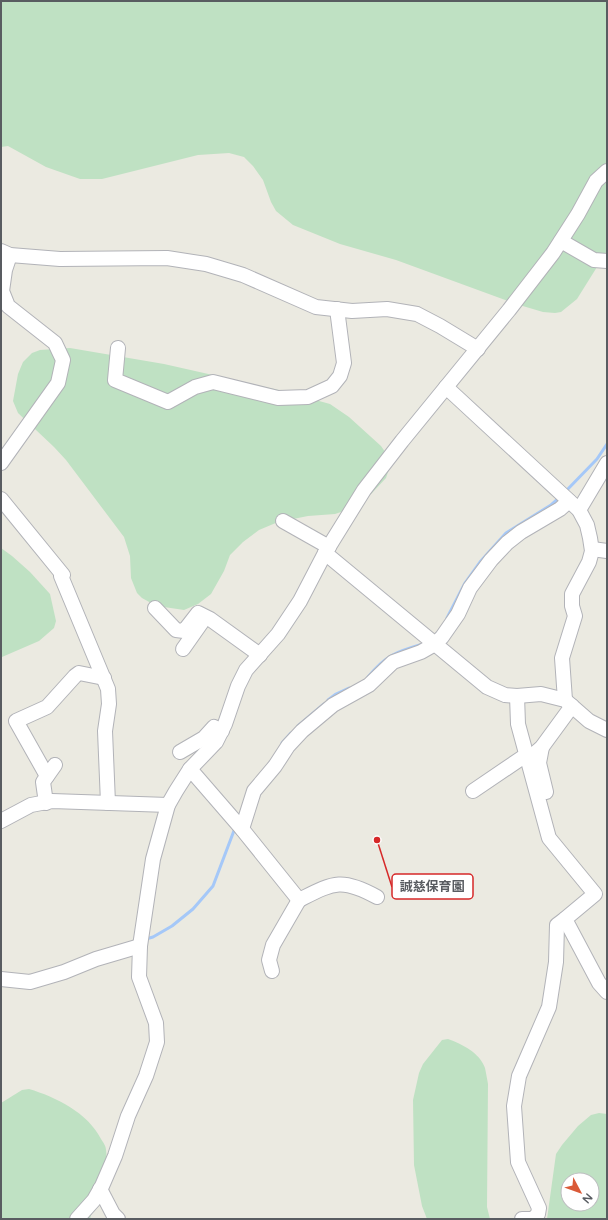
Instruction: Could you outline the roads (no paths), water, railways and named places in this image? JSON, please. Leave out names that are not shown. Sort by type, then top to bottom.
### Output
[{"type":"street","points":[[77,1219],[94,1200],[115,1156],[128,1116],[146,1076],[157,1042],[156,1023],[139,977],[140,946],[153,859],[168,806],[190,769],[216,742],[225,724],[238,686],[246,670],[278,634],[300,601],[327,550],[364,490],[524,291],[561,241],[596,181],[607,171]]},
{"type":"street","points":[[561,241],[594,260],[607,261]]},
{"type":"street","points":[[1,463],[58,384],[63,360],[55,343],[8,306],[2,291],[6,253],[60,260],[167,258],[206,264],[243,275],[316,307],[352,311],[387,309],[416,314],[478,348]]},
{"type":"street","points":[[118,348],[115,380],[168,402],[196,386],[213,382],[278,398],[308,398],[332,386],[340,376],[344,363],[338,309]]},
{"type":"street","points":[[446,387],[574,506],[586,525],[590,538],[592,548],[589,562],[572,594],[572,606],[575,616],[562,658],[568,703],[542,747],[539,763],[555,833],[562,839]]},
{"type":"street","points":[[237,824],[254,791],[275,766],[288,746],[302,731],[333,705],[369,685],[393,662],[421,652],[436,644],[458,614],[470,588],[491,560],[507,543],[521,532],[560,509],[574,506],[607,462]]},
{"type":"street","points":[[1,499],[63,575],[61,576],[108,689],[109,704],[105,731],[108,803]]},
{"type":"street","points":[[283,521],[327,550],[488,687],[505,695],[517,696],[541,694],[568,703],[589,721],[607,730]]},
{"type":"street","points":[[592,548],[607,551]]},
{"type":"street","points":[[155,608],[176,630],[184,631],[198,613],[260,655]]},
{"type":"street","points":[[183,649],[205,617]]},
{"type":"street","points":[[46,803],[43,782],[51,771],[16,721],[47,707],[79,673],[104,678]]},
{"type":"street","points":[[517,696],[518,724],[549,838],[595,894],[557,925],[556,962],[549,1007],[520,1076],[514,1106],[518,1162],[539,1208],[538,1214],[532,1219],[522,1219]]},
{"type":"street","points":[[180,752],[204,738],[214,728],[222,731]]},
{"type":"street","points":[[473,791],[527,758],[542,747]]},
{"type":"street","points":[[190,769],[299,900]]},
{"type":"street","points":[[1,821],[31,805],[52,802],[168,806]]},
{"type":"street","points":[[272,972],[269,960],[273,945],[299,900],[325,887],[343,884],[362,889],[377,897]]},
{"type":"street","points":[[565,919],[599,983],[607,992]]},
{"type":"street","points":[[1,979],[30,982],[64,972],[96,959],[140,946]]},
{"type":"street","points":[[100,1189],[113,1214],[118,1219]]},
{"type":"waterway","points":[[565,492],[597,459],[607,444]]},
{"type":"waterway","points":[[447,618],[465,583],[480,562],[506,533],[551,505],[559,498]]},
{"type":"waterway","points":[[368,677],[380,664],[392,655],[423,644]]},
{"type":"waterway","points":[[328,700],[336,694],[349,688]]},
{"type":"waterway","points":[[298,726],[324,704]]},
{"type":"waterway","points":[[282,743],[291,733]]},
{"type":"waterway","points":[[146,939],[153,937],[172,926],[193,909],[213,886],[235,828]]},
{"type":"place","name":"誠慈保育園","points":[[377,840]]}]
